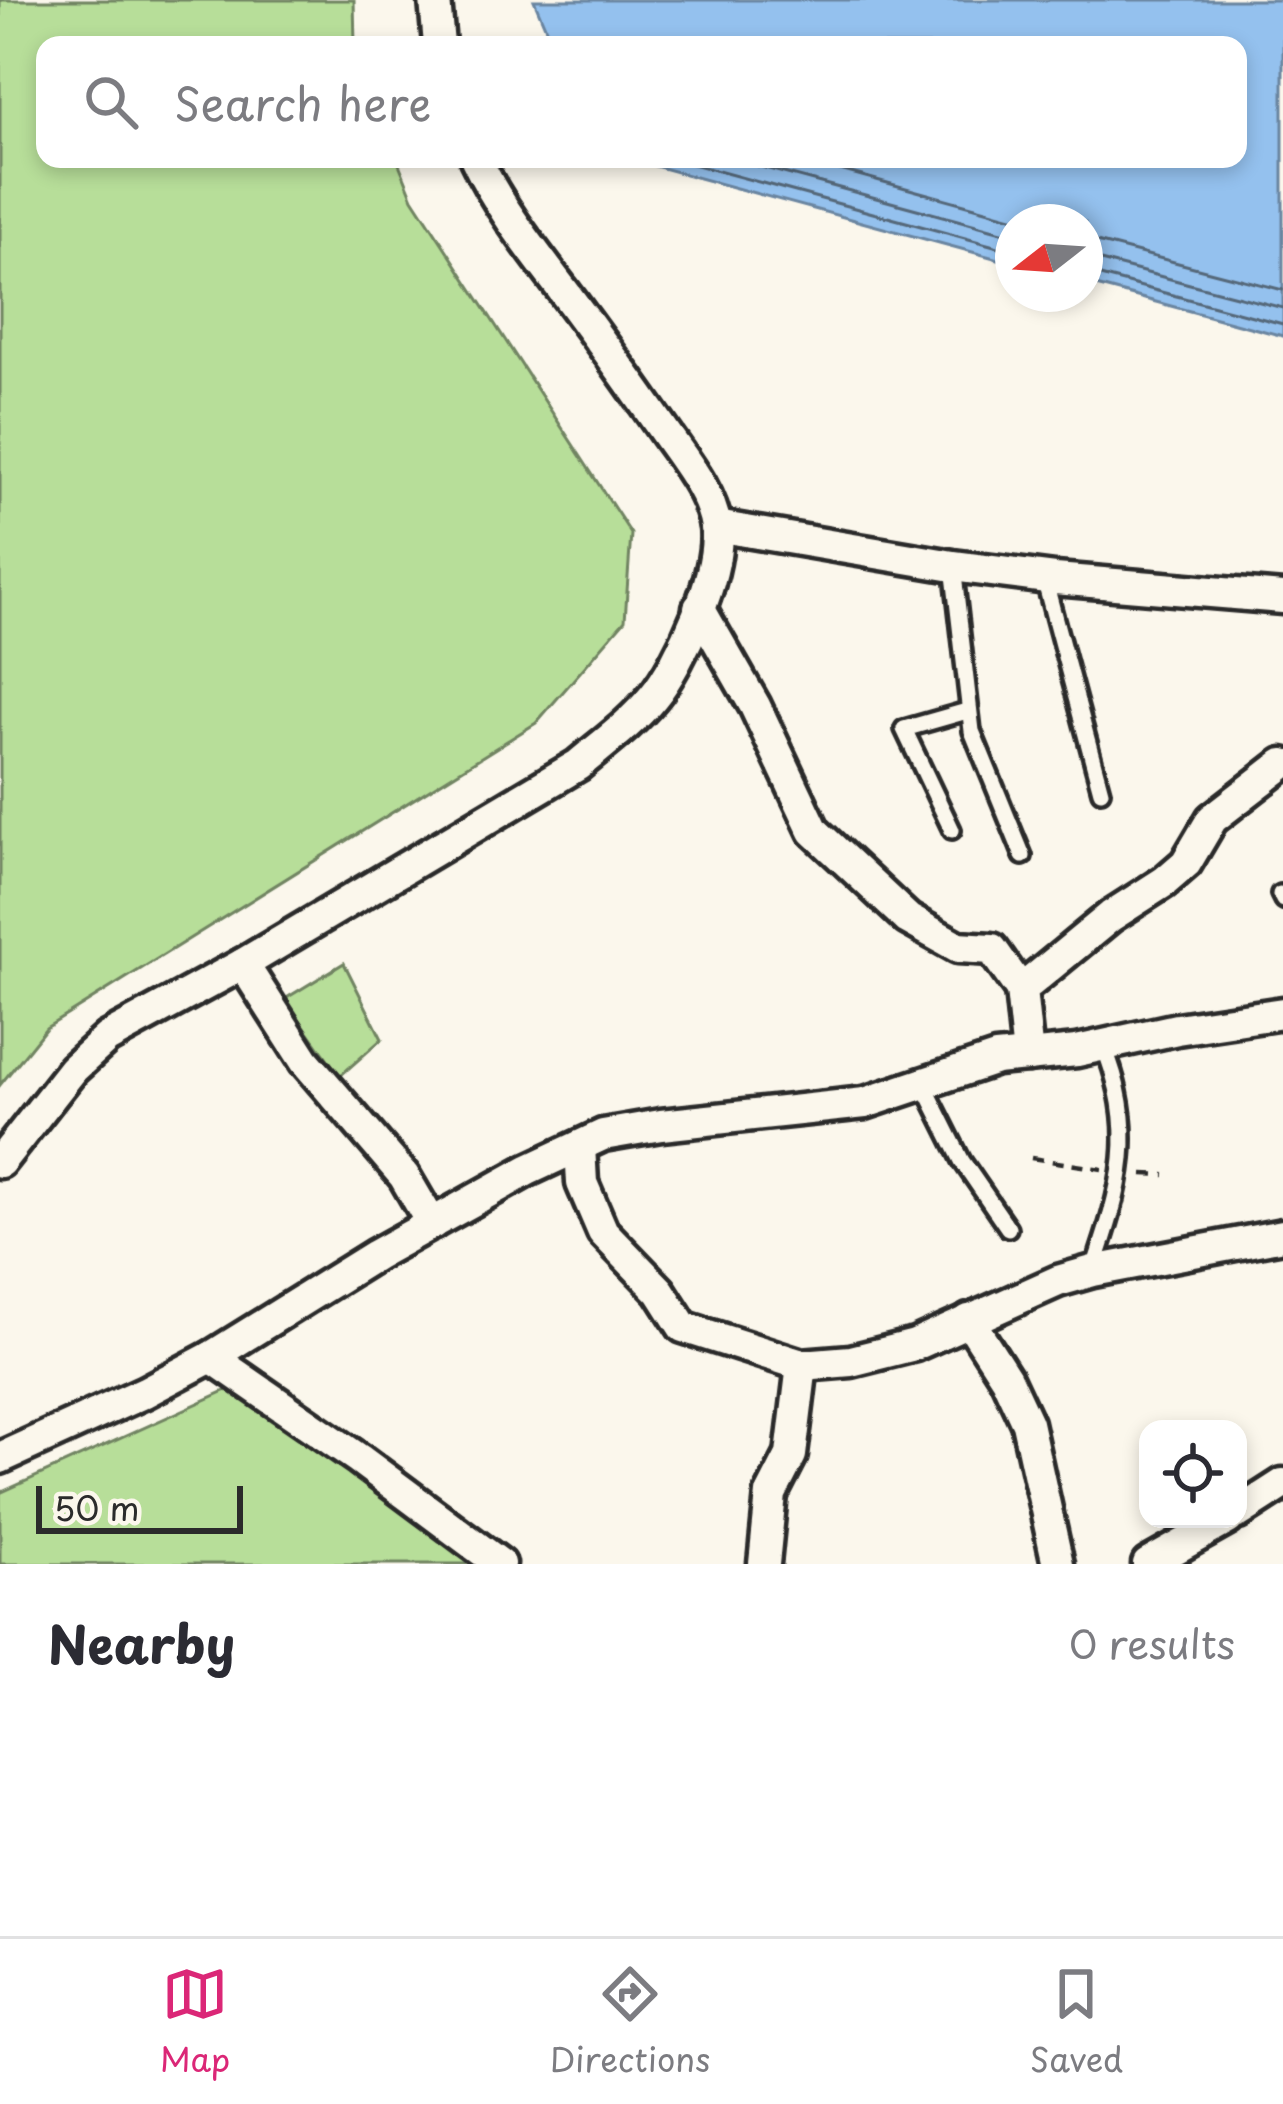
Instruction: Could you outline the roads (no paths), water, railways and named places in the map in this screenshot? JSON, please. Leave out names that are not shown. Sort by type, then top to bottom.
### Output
[{"type":"street","points":[[435,0],[438,36]]},
{"type":"street","points":[[0,1162],[73,1069],[107,1038],[243,964],[578,764],[626,726],[656,695],[699,608],[715,549],[716,526],[706,498],[520,233],[481,168]]},
{"type":"street","points":[[716,526],[1044,578],[1283,598]]},
{"type":"street","points":[[699,608],[755,706],[814,831],[908,919],[958,947],[992,949],[1021,990],[1028,1056]]},
{"type":"street","points":[[1021,990],[1111,916],[1164,882],[1186,863],[1212,819],[1283,764]]},
{"type":"street","points":[[243,964],[305,1061],[404,1176],[432,1224]]},
{"type":"street","points":[[0,1457],[211,1357],[336,1278],[528,1170],[603,1136],[865,1103],[996,1059],[1283,1013]]},
{"type":"street","points":[[580,1146],[582,1184],[603,1232],[660,1291],[683,1327],[802,1365],[851,1361],[894,1350],[1058,1281],[1094,1271],[1283,1235]]},
{"type":"street","points":[[969,1321],[1006,1378],[1027,1423],[1058,1564]]},
{"type":"street","points":[[211,1357],[500,1564]]},
{"type":"street","points":[[764,1564],[772,1495],[791,1455],[802,1365]]},
{"type":"street","points":[[1247,1507],[1283,1484]]},
{"type":"street","points":[[1148,1564],[1212,1528]]},
{"type":"lane","points":[[953,566],[971,731],[1023,856]]},
{"type":"lane","points":[[1044,578],[1101,791]]},
{"type":"lane","points":[[952,830],[904,728],[967,711]]},
{"type":"lane","points":[[1094,1271],[1126,1153],[1121,1096],[1103,1045]]},
{"type":"lane","points":[[923,1083],[962,1161],[1008,1228]]},
{"type":"water","points":[[534,0],[1283,0],[1283,336],[1103,288],[1103,204],[995,204],[995,258],[662,168],[1247,168],[1247,36],[549,36]]}]
